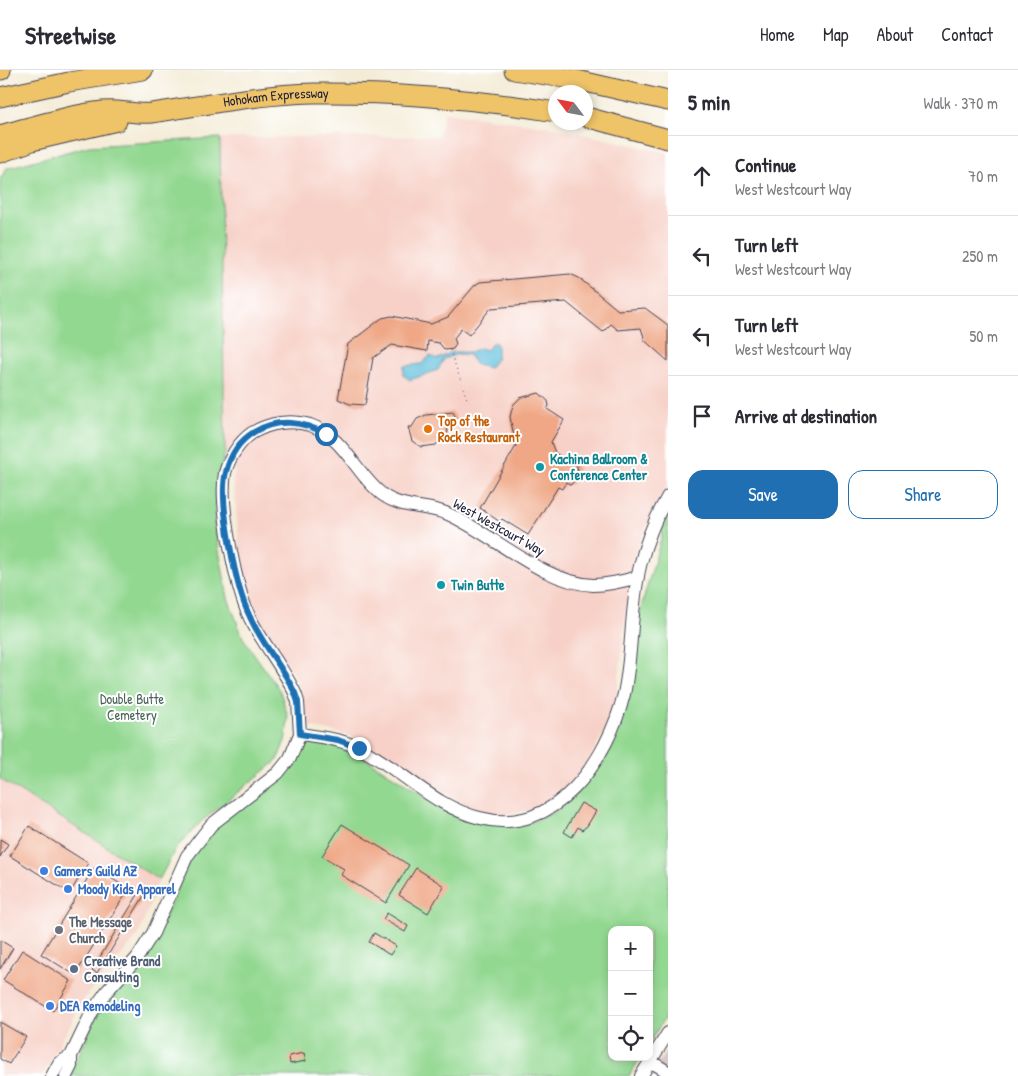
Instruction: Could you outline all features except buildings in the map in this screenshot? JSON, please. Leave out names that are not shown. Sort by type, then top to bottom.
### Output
[{"type":"highway","points":[[0,97],[69,82],[143,70]]},
{"type":"highway","points":[[514,70],[576,80],[668,101]]},
{"type":"highway","name":"Hohokam Expressway","points":[[0,135],[67,117],[105,110],[150,113],[217,103],[312,93],[406,95],[502,103],[548,111]]},
{"type":"highway","points":[[0,153],[60,134],[150,113]]},
{"type":"highway","points":[[593,119],[668,139]]},
{"type":"street","name":"West Westcourt Way","points":[[52,1076],[59,1064],[71,1056],[99,1001],[146,946],[179,870],[194,845],[223,815],[278,774],[290,758],[300,734],[298,702],[295,693],[250,617],[239,589],[233,560],[225,499],[225,474],[233,454],[240,444],[259,430],[282,422],[310,425],[337,443],[375,488],[392,501],[449,515],[558,576],[579,583],[603,585],[638,577]]},
{"type":"street","points":[[300,734],[338,740],[359,748],[442,801],[466,814],[480,818],[503,821],[520,820],[556,806],[576,787],[592,765],[618,714],[627,674],[638,577],[649,536],[668,496]]},
{"type":"street","points":[[653,1056],[668,1033]]},
{"type":"street","name":"West Westcourt Way","points":[[66,1076],[72,1066],[71,1056]]},
{"type":"street","points":[[641,1076],[650,1061],[668,1072]]},
{"type":"path","points":[[450,350],[467,399]]},
{"type":"shaded area","points":[[444,112],[548,126],[548,130],[565,130],[668,153],[668,483],[656,503],[639,544],[630,579],[617,694],[606,727],[589,760],[564,791],[532,810],[499,815],[477,812],[371,746],[347,735],[307,726],[304,702],[298,683],[257,617],[241,560],[233,481],[238,456],[225,452],[220,138],[439,136]]},
{"type":"shaded area","points":[[0,779],[159,880],[138,936],[88,993],[42,1076],[0,1076]]},
{"type":"shaded area","points":[[668,1048],[668,1076],[651,1076]]},
{"type":"green space","name":"Double Butte Cemetery","points":[[220,138],[225,452],[217,483],[214,524],[228,598],[243,638],[280,691],[288,717],[286,738],[277,761],[203,820],[176,848],[159,880],[0,779],[0,179],[7,168],[89,146]]},
{"type":"green space","points":[[668,508],[668,1013],[653,1037],[653,926],[608,926],[608,1061],[638,1061],[629,1076],[69,1076],[102,1004],[151,948],[190,860],[209,834],[306,741],[352,750],[435,803],[532,822],[555,812],[580,790],[631,679],[640,611],[662,536],[661,522]]},
{"type":"water","points":[[493,342],[497,344],[497,358],[489,368],[476,365],[469,355],[458,354],[444,359],[438,370],[410,380],[403,375],[404,366],[421,364],[430,356],[438,359],[452,352],[470,352],[479,348],[487,350]]},
{"type":"place","name":"Top of the Rock Restaurant","points":[[428,429]]},
{"type":"place","name":"Kachina Ballroom & Conference Center","points":[[540,467]]},
{"type":"place","name":"Twin Butte","points":[[441,585]]},
{"type":"place","name":"Gamers Guild AZ","points":[[44,871]]},
{"type":"place","name":"Moody Kids Apparel","points":[[68,889]]},
{"type":"place","name":"The Message Church","points":[[59,930]]},
{"type":"place","name":"Creative Brand Consulting","points":[[74,969]]},
{"type":"place","name":"DEA Remodeling","points":[[50,1006]]},
{"type":"route","points":[[326,434],[310,425],[282,422],[248,436],[233,454],[225,474],[225,499],[239,589],[258,632],[295,693],[300,717],[300,734],[338,740],[359,748]]}]
